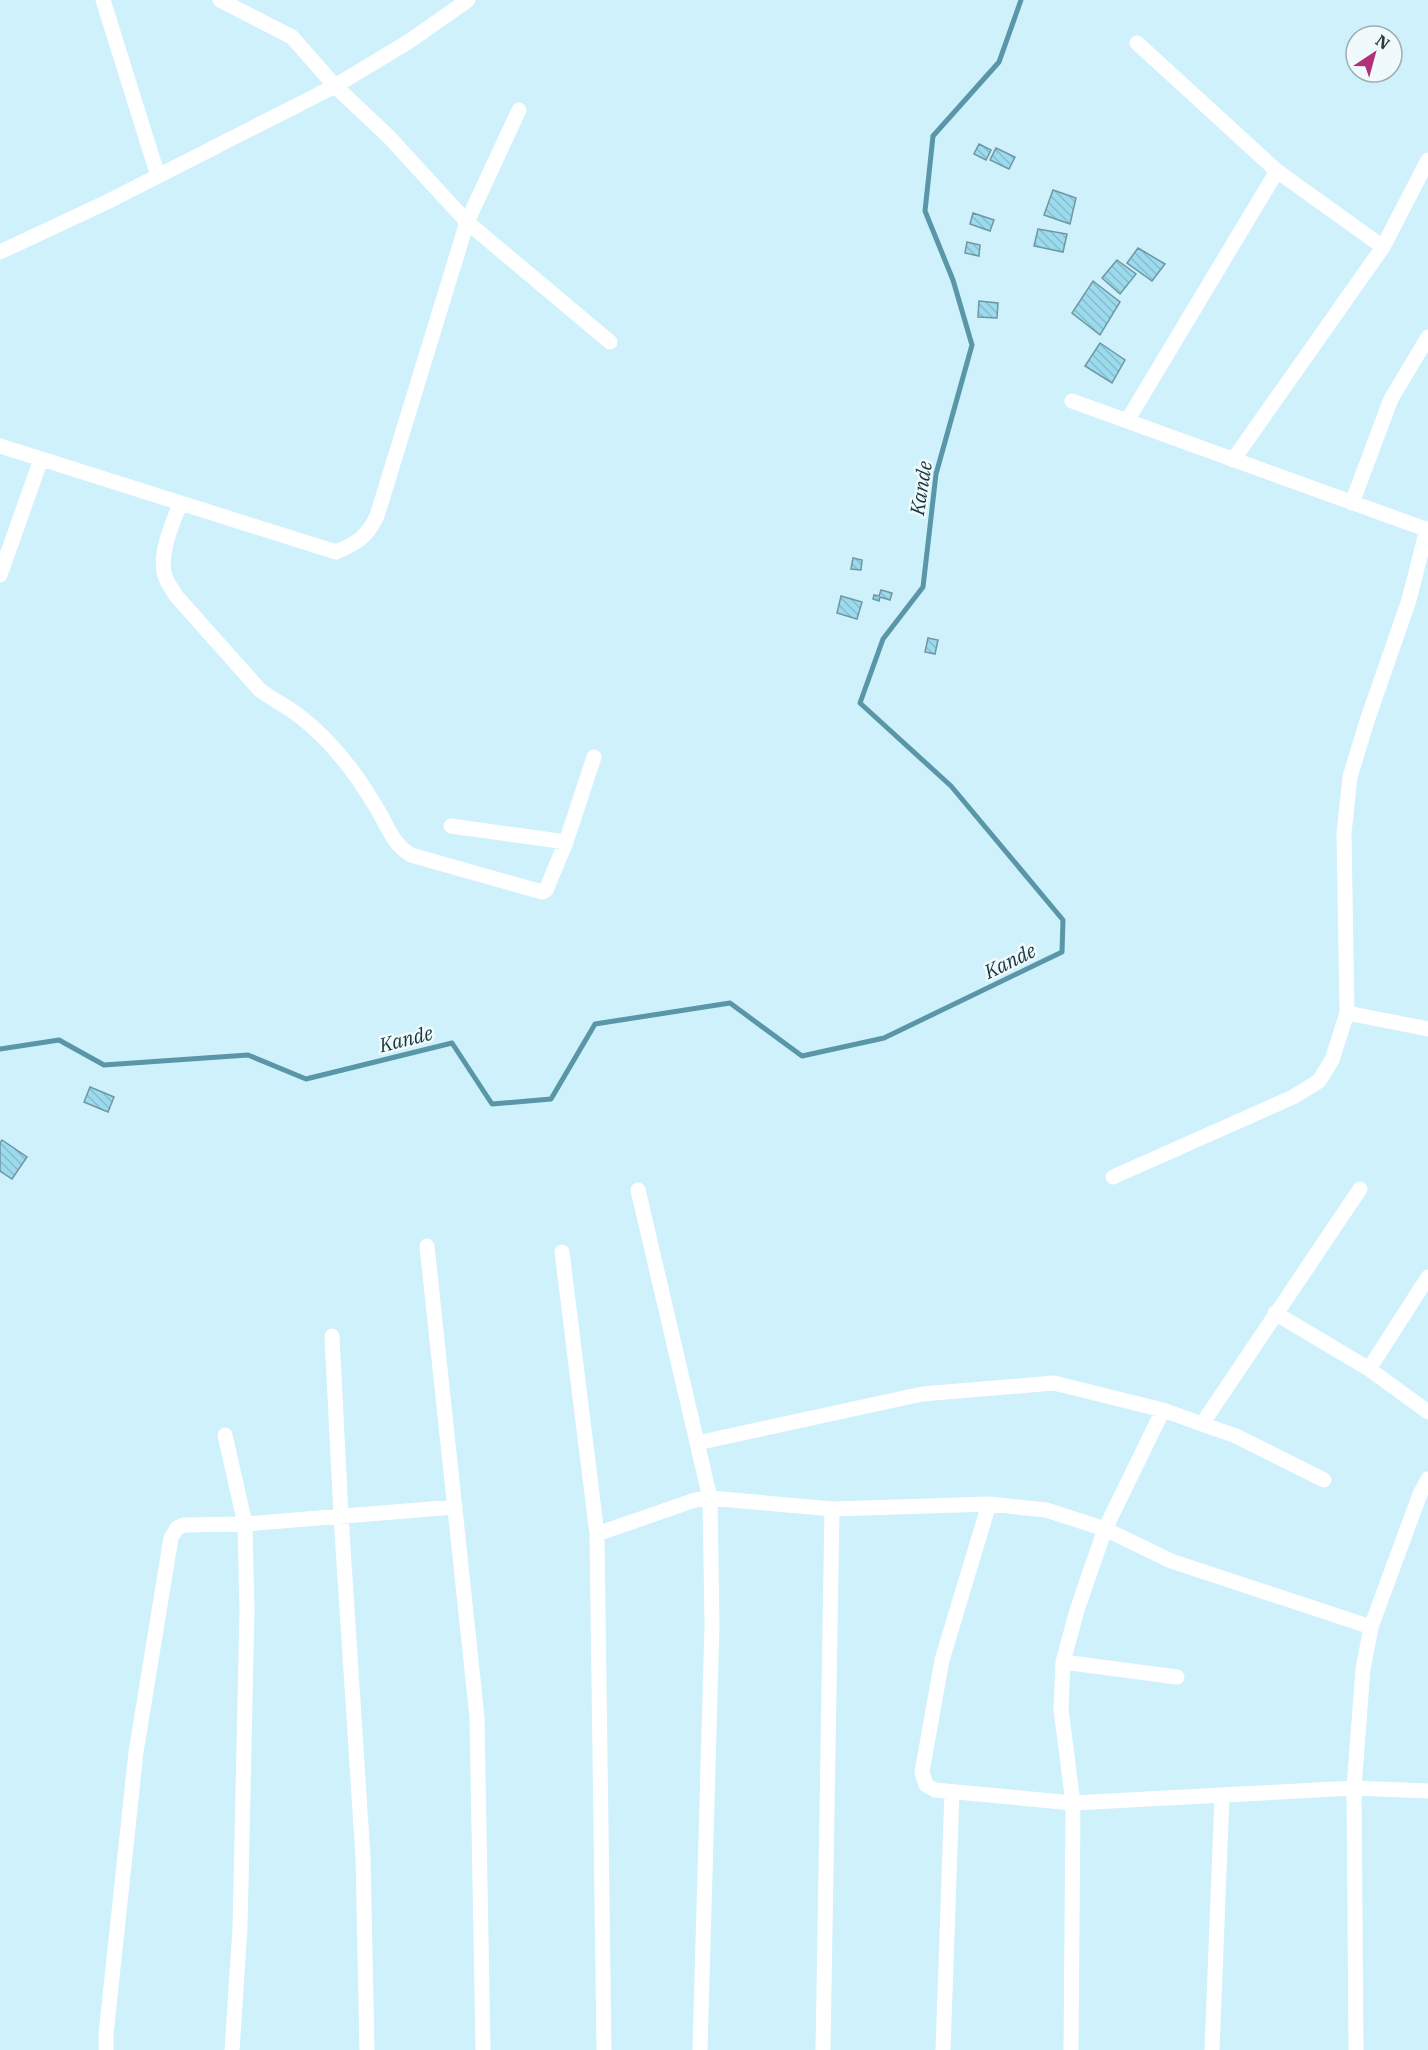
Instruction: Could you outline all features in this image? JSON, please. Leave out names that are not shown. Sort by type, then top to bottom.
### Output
[{"type":"street","points":[[103,0],[158,176]]},
{"type":"street","points":[[220,0],[292,37],[335,86],[388,137],[467,222],[610,342]]},
{"type":"street","points":[[0,252],[158,176],[335,86],[408,42],[468,0]]},
{"type":"street","points":[[1137,43],[1277,171],[1383,247]]},
{"type":"street","points":[[0,446],[336,552],[356,544],[371,528],[377,516],[467,222],[519,110]]},
{"type":"street","points":[[1233,460],[1383,247],[1428,160]]},
{"type":"street","points":[[1127,422],[1277,171]]},
{"type":"street","points":[[1352,503],[1391,399],[1428,337]]},
{"type":"street","points":[[1072,401],[1427,529],[1409,600],[1350,777],[1344,833],[1347,1012],[1332,1060],[1319,1081],[1293,1097],[1113,1177]]},
{"type":"street","points":[[0,575],[41,459]]},
{"type":"street","points":[[180,503],[165,548],[164,572],[168,584],[260,689],[315,729],[338,754],[360,780],[386,821],[396,843],[411,855],[542,892],[549,887],[594,758]]},
{"type":"street","points":[[452,826],[566,842]]},
{"type":"street","points":[[1347,1012],[1428,1029]]},
{"type":"street","points":[[1202,1424],[1360,1189]]},
{"type":"street","points":[[638,1190],[710,1497],[712,1625],[700,2050]]},
{"type":"street","points":[[427,1246],[477,1717],[483,2050]]},
{"type":"street","points":[[562,1252],[597,1534],[604,2050]]},
{"type":"street","points":[[1369,1369],[1428,1277]]},
{"type":"street","points":[[1275,1313],[1369,1369],[1428,1412]]},
{"type":"street","points":[[332,1336],[363,1857],[367,2050]]},
{"type":"street","points":[[697,1443],[922,1394],[1054,1383],[1163,1410],[1236,1436],[1324,1479]]},
{"type":"street","points":[[1071,2050],[1073,1803],[1061,1709],[1063,1662],[1077,1611],[1105,1529],[1163,1410]]},
{"type":"street","points":[[225,1435],[245,1524],[247,1609],[240,1928],[232,2050]]},
{"type":"street","points":[[1356,2050],[1354,1788],[1363,1670],[1371,1627],[1420,1494],[1428,1479]]},
{"type":"street","points":[[597,1534],[710,1497],[832,1509],[989,1504],[1046,1510],[1105,1529],[1171,1561],[1371,1627]]},
{"type":"street","points":[[989,1504],[942,1660],[922,1772],[926,1785],[935,1790],[1073,1803],[1354,1788],[1428,1791]]},
{"type":"street","points":[[106,2050],[136,1752],[171,1538],[177,1528],[184,1525],[245,1524],[455,1507]]},
{"type":"street","points":[[823,2050],[832,1509]]},
{"type":"street","points":[[1063,1662],[1177,1677]]},
{"type":"street","points":[[943,2050],[952,1792]]},
{"type":"street","points":[[1212,2050],[1222,1796]]},
{"type":"building","points":[[979,144],[991,150],[986,160],[974,154]]},
{"type":"building","points":[[996,148],[1015,157],[1009,169],[990,160]]},
{"type":"building","points":[[1053,190],[1076,198],[1070,224],[1044,215]]},
{"type":"building","points":[[973,213],[994,220],[990,231],[970,224]]},
{"type":"building","points":[[1038,229],[1067,234],[1063,252],[1034,246]]},
{"type":"building","points":[[967,242],[980,245],[979,256],[965,253]]},
{"type":"building","points":[[1138,248],[1165,264],[1152,281],[1127,263]]},
{"type":"building","points":[[1117,260],[1136,274],[1120,294],[1102,278]]},
{"type":"building","points":[[1093,281],[1120,302],[1100,335],[1072,313]]},
{"type":"building","points":[[979,301],[998,303],[997,318],[978,317]]},
{"type":"building","points":[[1100,343],[1125,360],[1112,383],[1085,366]]},
{"type":"building","points":[[853,558],[862,560],[861,570],[851,569]]},
{"type":"building","points":[[881,590],[892,593],[890,600],[880,597],[879,601],[873,599],[874,595],[879,596]]},
{"type":"building","points":[[841,596],[862,602],[857,619],[837,613]]},
{"type":"building","points":[[928,638],[938,640],[935,654],[925,652]]},
{"type":"building","points":[[90,1087],[114,1097],[108,1112],[84,1102]]},
{"type":"building","points":[[2,1140],[27,1157],[12,1179],[0,1171],[0,1143]]},
{"type":"waterway","name":"Kande","points":[[0,1049],[59,1040],[104,1065],[248,1055],[306,1079],[452,1043],[492,1104],[551,1099],[595,1024],[730,1003],[802,1056],[884,1038],[1062,952],[1063,920],[951,786],[860,703],[883,639],[923,587],[936,474],[972,345],[953,280],[925,211],[933,136],[999,62],[1021,0]]}]
